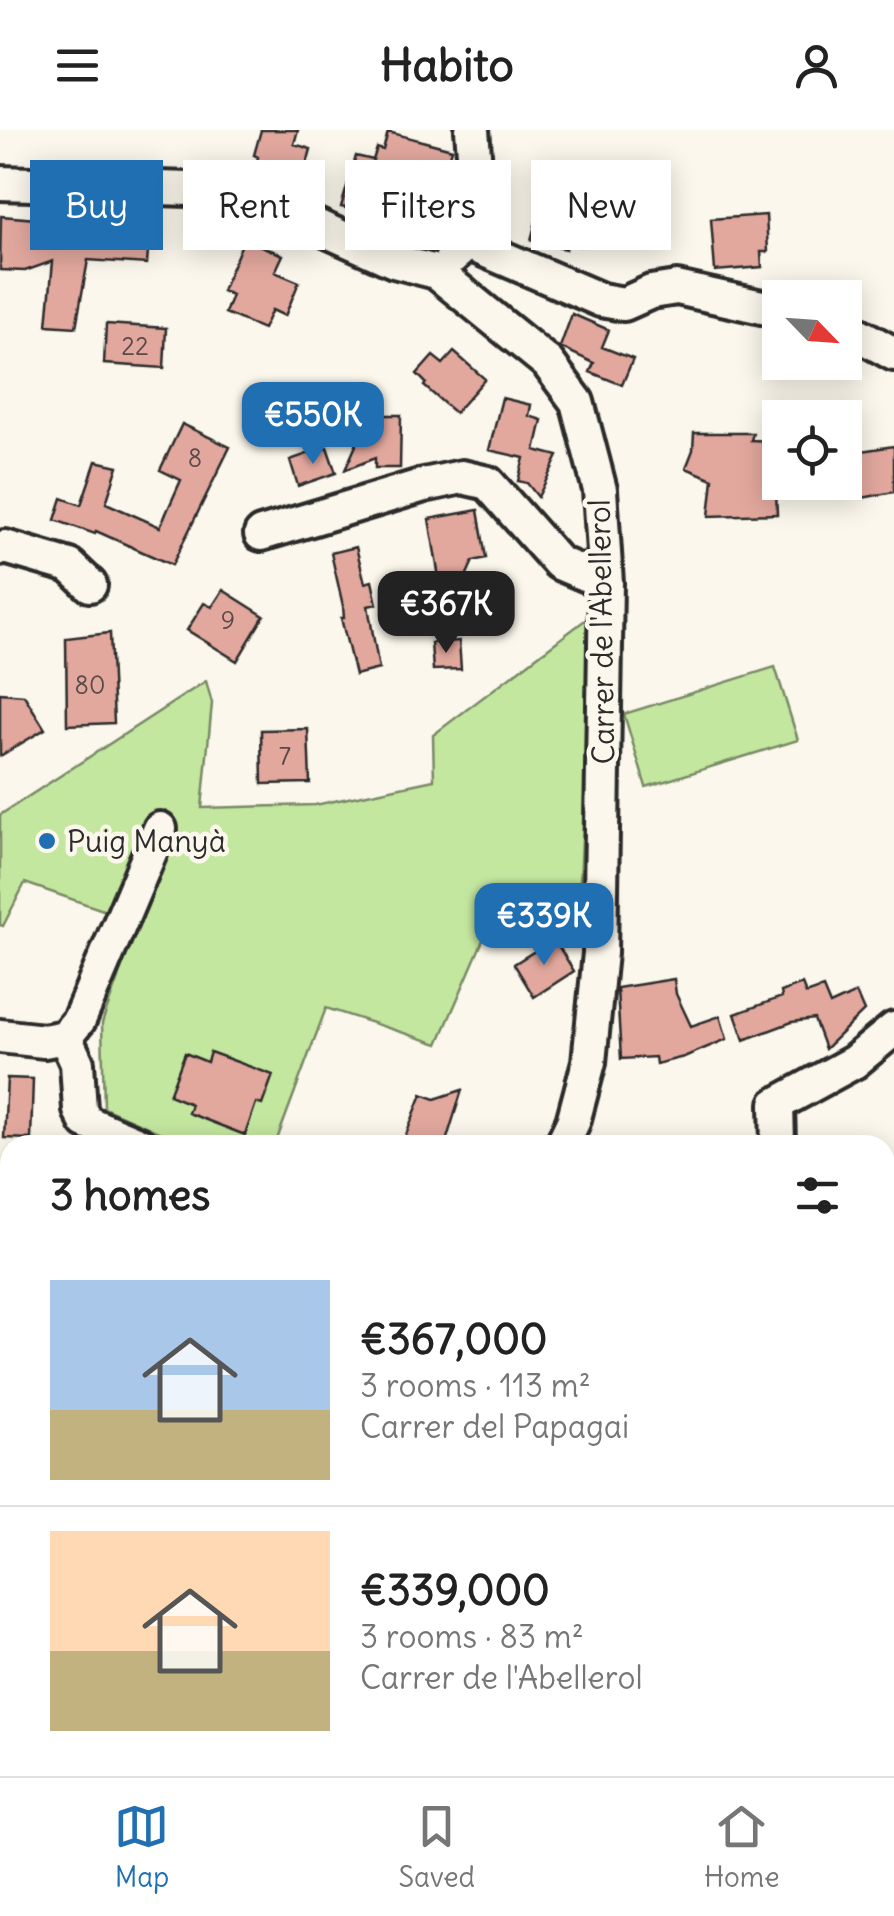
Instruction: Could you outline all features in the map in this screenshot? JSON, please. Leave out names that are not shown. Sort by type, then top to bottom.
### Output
[{"type":"street","points":[[472,130],[474,160]]},
{"type":"street","name":"Carrer de l'Abellerol","points":[[0,183],[221,190],[268,204],[394,261],[436,272],[548,362],[576,402],[600,490],[606,583],[600,953],[589,1062],[566,1135]]},
{"type":"street","points":[[436,272],[460,250]]},
{"type":"street","points":[[484,250],[601,300],[624,304],[650,292],[676,288],[762,307]]},
{"type":"street","points":[[862,336],[894,354]]},
{"type":"street","points":[[261,534],[424,485],[462,478],[488,483],[559,563],[606,583]]},
{"type":"street","points":[[0,549],[5,547],[70,566],[90,586]]},
{"type":"street","points":[[0,1036],[44,1041],[65,1037],[79,1020],[160,829]]},
{"type":"street","points":[[778,1135],[777,1104],[854,1062],[894,1028]]},
{"type":"street","points":[[65,1037],[76,1063],[80,1110],[86,1122],[117,1135]]},
{"type":"green space","points":[[593,614],[578,923],[483,940],[438,1044],[326,1008],[279,1135],[165,1135],[104,1108],[102,1023],[138,922],[25,883],[3,926],[0,925],[0,815],[206,681],[212,703],[202,808],[315,805],[434,780],[433,735]]},
{"type":"green space","points":[[775,667],[798,740],[646,787],[624,714]]},
{"type":"building","points":[[261,130],[298,130],[294,144],[311,149],[308,160],[257,160],[254,155]]},
{"type":"building","points":[[388,132],[452,149],[449,160],[373,160],[377,148],[383,150]]},
{"type":"building","points":[[766,215],[768,252],[761,252],[762,267],[715,271],[711,219]]},
{"type":"building","points":[[1,216],[30,218],[30,250],[148,250],[147,264],[88,260],[76,327],[47,325],[53,261],[25,271],[0,270]]},
{"type":"building","points":[[239,250],[271,250],[283,255],[275,272],[299,282],[285,316],[272,310],[263,329],[225,313],[232,295],[222,291]]},
{"type":"building","points":[[572,314],[609,330],[602,347],[633,359],[622,385],[590,372],[594,363],[560,347]]},
{"type":"building","points":[[106,324],[166,328],[164,368],[104,364]]},
{"type":"building","points":[[454,352],[485,379],[455,413],[424,386],[426,383],[417,374],[433,356],[443,364]]},
{"type":"building","points":[[502,398],[531,405],[529,416],[542,420],[535,450],[558,456],[538,497],[527,483],[518,481],[524,458],[489,450]]},
{"type":"building","points":[[375,415],[401,415],[400,468],[375,468],[375,458],[345,470],[365,425],[375,425]]},
{"type":"building","points":[[182,424],[230,447],[172,565],[96,531],[95,534],[55,520],[62,498],[81,505],[96,461],[118,466],[106,503],[160,527],[181,480],[160,470]]},
{"type":"building","points":[[694,433],[753,433],[751,440],[762,441],[762,500],[776,500],[777,514],[709,516],[713,479],[686,468]]},
{"type":"building","points":[[894,446],[894,492],[862,498],[862,451]]},
{"type":"building","points":[[327,447],[336,473],[298,486],[290,460]]},
{"type":"building","points":[[478,510],[486,558],[473,561],[464,581],[442,595],[429,519]]},
{"type":"building","points":[[356,547],[365,583],[372,581],[377,604],[368,606],[379,669],[355,675],[331,553]]},
{"type":"building","points":[[223,590],[264,616],[237,661],[187,630],[204,603],[212,607]]},
{"type":"building","points":[[110,633],[114,723],[67,725],[66,638]]},
{"type":"building","points":[[459,641],[461,669],[433,670],[431,643]]},
{"type":"building","points":[[0,693],[24,695],[45,729],[0,756]]},
{"type":"building","points":[[308,729],[310,783],[262,784],[261,730]]},
{"type":"building","points":[[554,939],[574,971],[534,997],[514,964]]},
{"type":"building","points":[[674,979],[676,994],[691,1026],[720,1016],[727,1039],[656,1064],[655,1057],[621,1059],[617,988]]},
{"type":"building","points":[[802,984],[806,994],[823,988],[830,1005],[856,993],[864,1011],[825,1049],[814,1019],[792,1022],[744,1040],[735,1014],[782,997],[781,992]]},
{"type":"building","points":[[210,1052],[273,1075],[262,1105],[256,1103],[245,1135],[188,1113],[191,1104],[169,1095],[185,1053],[207,1062]]},
{"type":"building","points":[[7,1078],[33,1079],[31,1135],[4,1135]]},
{"type":"building","points":[[462,1090],[448,1135],[406,1135],[422,1094],[435,1099]]},
{"type":"place","name":"Puig Manyà","points":[[47,841]]}]
